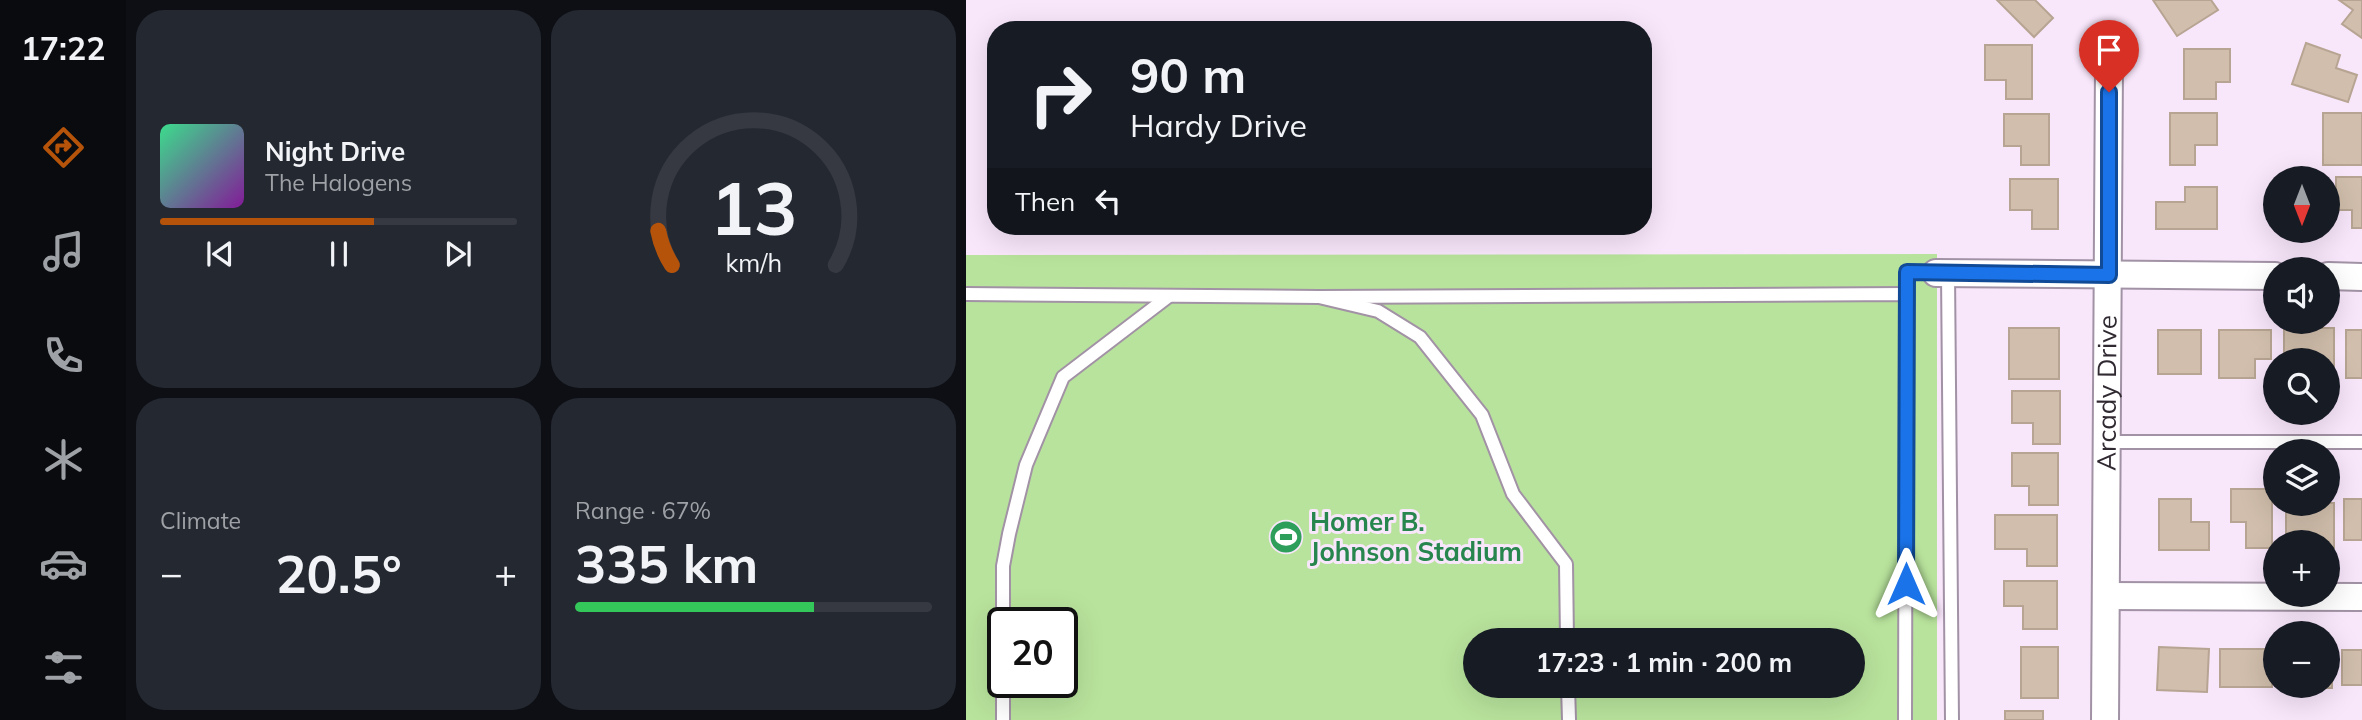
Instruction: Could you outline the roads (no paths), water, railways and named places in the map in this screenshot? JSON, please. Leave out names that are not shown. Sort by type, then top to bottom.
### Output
[{"type":"street","name":"Arcady Drive","points":[[2105,720],[2109,66]]},
{"type":"street","points":[[1942,273],[2263,276]]},
{"type":"street","points":[[2340,276],[2362,277]]},
{"type":"street","points":[[2106,596],[2362,597]]},
{"type":"lane","points":[[1905,720],[1907,272],[1942,273],[1952,720]]},
{"type":"lane","points":[[966,294],[1319,297],[1906,294]]},
{"type":"lane","points":[[1003,607],[1003,566],[1026,465],[1063,377],[1170,296]]},
{"type":"lane","points":[[1319,297],[1378,311],[1420,337],[1482,415],[1513,494],[1566,564],[1567,628]]},
{"type":"lane","points":[[2106,442],[2362,442]]},
{"type":"lane","points":[[1003,698],[1003,720]]},
{"type":"lane","points":[[1568,698],[1569,720]]},
{"type":"place","name":"Homer B. Johnson Stadium","points":[[1286,537]]}]
